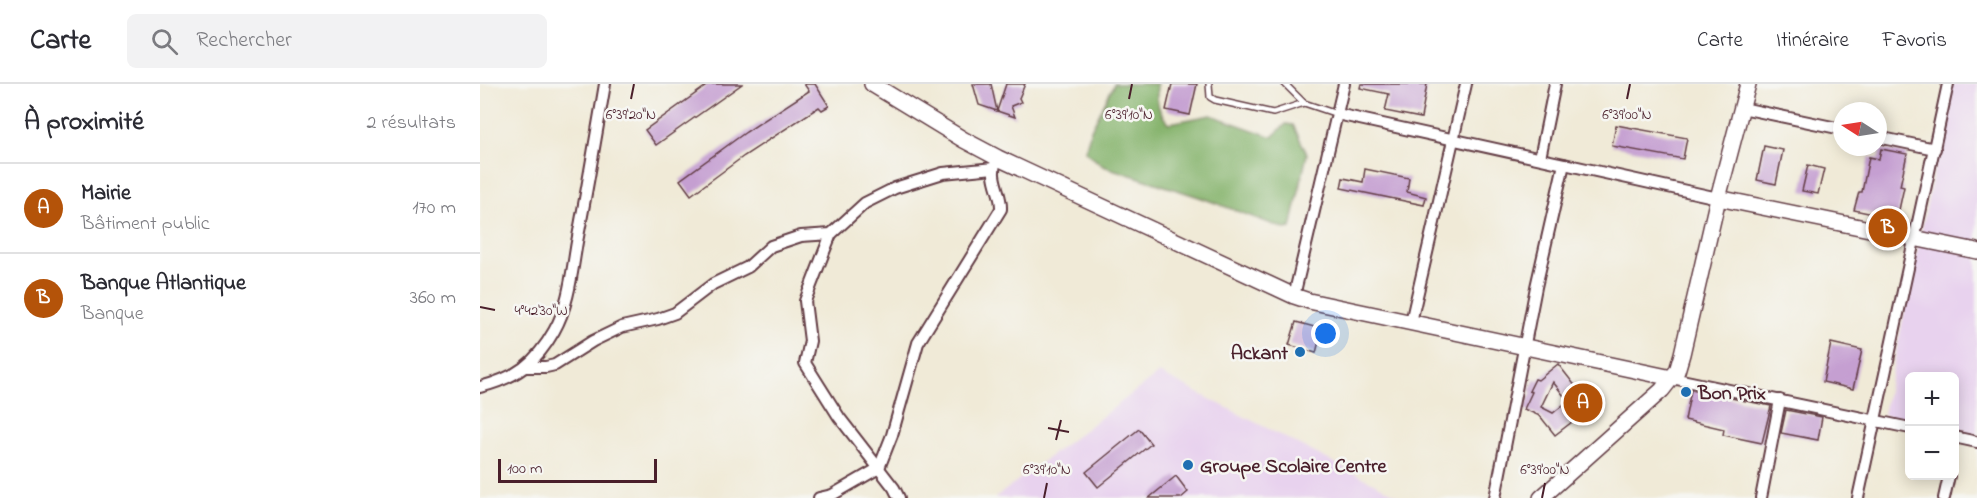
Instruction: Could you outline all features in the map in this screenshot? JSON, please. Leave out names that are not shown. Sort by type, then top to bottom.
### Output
[{"type":"main road","points":[[872,84],[964,140],[996,163],[1294,296],[1672,378]]},
{"type":"main road","points":[[1541,498],[1650,401],[1677,371],[1748,84]]},
{"type":"main road","points":[[1718,198],[1977,251]]},
{"type":"street","points":[[480,387],[515,375],[525,367],[548,342],[563,310],[605,84]]},
{"type":"street","points":[[1294,296],[1344,84]]},
{"type":"street","points":[[1411,322],[1466,84]]},
{"type":"street","points":[[1540,158],[1555,84]]},
{"type":"street","points":[[1858,498],[1948,84]]},
{"type":"street","points":[[1742,108],[1833,127]]},
{"type":"street","points":[[1337,114],[1718,198]]},
{"type":"street","points":[[1887,139],[1935,149]]},
{"type":"street","points":[[819,498],[832,495],[879,468],[887,451],[918,343],[1001,209],[1000,194],[993,174],[996,163],[943,174],[895,188],[865,203],[831,234],[805,301],[810,341],[804,362],[839,417],[879,468],[899,498]]},
{"type":"street","points":[[1495,498],[1536,287],[1564,164]]},
{"type":"street","points":[[525,367],[555,365],[593,341],[622,327],[658,319],[679,310],[713,284],[748,267],[776,243],[801,236],[831,234]]},
{"type":"street","points":[[1672,378],[1905,427]]},
{"type":"street","points":[[1761,498],[1780,400]]},
{"type":"street","points":[[1959,441],[1977,442]]},
{"type":"street","points":[[1944,498],[1948,480]]},
{"type":"lane","points":[[1209,84],[1210,97],[1215,100],[1273,113],[1304,103]]},
{"type":"lane","points":[[1285,84],[1304,103],[1337,114]]},
{"type":"shaded area","points":[[1952,84],[1977,84],[1977,435],[1959,432],[1959,372],[1905,372],[1905,420],[1883,415]]},
{"type":"shaded area","name":"Groupe Scolaire Centre","points":[[1159,373],[1403,498],[995,498]]},
{"type":"green space","points":[[1114,84],[1157,84],[1160,111],[1170,123],[1211,115],[1272,137],[1286,124],[1293,125],[1307,154],[1291,228],[1285,229],[1202,198],[1103,166],[1085,151],[1091,130]]},
{"type":"building","points":[[709,84],[742,84],[656,145],[645,130]]},
{"type":"building","points":[[804,84],[815,84],[829,106],[822,110],[819,107],[744,156],[691,195],[680,180],[746,132],[809,91]]},
{"type":"building","points":[[973,84],[991,84],[997,111],[979,105]]},
{"type":"building","points":[[1006,84],[1025,84],[1019,98],[1021,102],[1011,106],[1015,117],[997,111]]},
{"type":"building","points":[[1172,84],[1197,84],[1190,115],[1166,110]]},
{"type":"building","points":[[1361,84],[1427,84],[1421,118],[1385,111],[1389,94],[1360,88]]},
{"type":"building","points":[[1616,125],[1687,138],[1683,159],[1612,146]]},
{"type":"building","points":[[1764,146],[1783,150],[1776,184],[1757,180]]},
{"type":"building","points":[[1887,150],[1907,154],[1900,186],[1904,187],[1897,219],[1854,210],[1859,192],[1862,192],[1869,157],[1879,159],[1880,156],[1887,156]]},
{"type":"building","points":[[1808,165],[1824,169],[1818,194],[1802,191]]},
{"type":"building","points":[[1365,169],[1409,178],[1407,192],[1426,197],[1424,205],[1341,188],[1343,178],[1363,182]]},
{"type":"building","points":[[1296,322],[1322,329],[1316,353],[1289,345]]},
{"type":"building","points":[[1831,343],[1862,350],[1853,389],[1823,382]]},
{"type":"building","points":[[1558,364],[1580,392],[1583,390],[1594,405],[1555,435],[1540,416],[1524,409],[1532,392],[1529,391],[1535,379],[1538,380]],"holes":[[[1553,382],[1568,401],[1553,413],[1541,407]]]},
{"type":"building","points":[[1691,390],[1771,406],[1762,443],[1723,435],[1724,429],[1685,420]]},
{"type":"building","points":[[1786,410],[1822,417],[1818,440],[1781,433]]},
{"type":"building","points":[[1139,429],[1151,444],[1098,487],[1086,472]]},
{"type":"building","points":[[1176,476],[1188,492],[1181,498],[1149,498]]},
{"type":"place","name":"Banque Atlantique","points":[[1888,228]]},
{"type":"place","name":"Ackant","points":[[1300,352]]},
{"type":"place","name":"Bon Prix","points":[[1686,392]]},
{"type":"place","name":"Mairie","points":[[1583,403]]},
{"type":"place","name":"Groupe Scolaire Centre","points":[[1188,465]]}]
